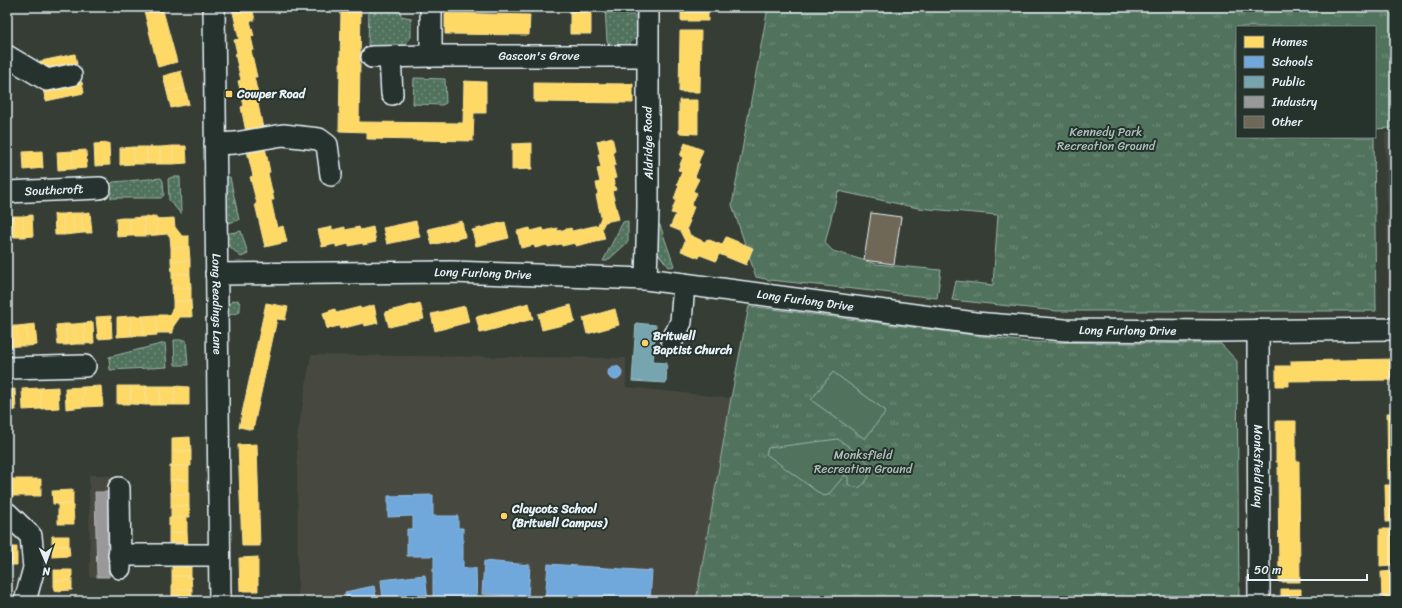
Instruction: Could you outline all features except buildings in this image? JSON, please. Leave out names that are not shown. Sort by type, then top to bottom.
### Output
[{"type":"street","name":"Long Readings Lane","points":[[214,7],[220,601]]},
{"type":"street","points":[[431,7],[431,56]]},
{"type":"street","name":"Aldridge Road","points":[[646,279],[648,208],[648,7]]},
{"type":"street","points":[[7,56],[47,80],[71,75]]},
{"type":"street","name":"Gascon's Grove","points":[[392,94],[381,57],[647,56]]},
{"type":"street","points":[[215,144],[235,143],[283,135],[319,139],[327,145],[331,175]]},
{"type":"street","name":"Southcroft","points":[[7,192],[100,188]]},
{"type":"street","name":"Long Furlong Drive","points":[[216,274],[452,272],[646,279],[975,323],[1066,330],[1209,331],[1395,329]]},
{"type":"street","points":[[672,341],[681,322],[684,284]]},
{"type":"street","name":"Monksfield Way","points":[[1258,330],[1259,601]]},
{"type":"street","points":[[7,368],[85,366]]},
{"type":"street","points":[[119,488],[120,562],[219,555]]},
{"type":"street","points":[[7,514],[31,536],[34,568],[25,601]]},
{"type":"shaded area","points":[[1385,133],[1395,133],[1395,299],[1388,286]]},
{"type":"shaded area","name":"Claycots School (Britwell Campus)","points":[[311,355],[626,358],[626,387],[731,398],[697,595],[694,601],[298,601],[297,438]]},
{"type":"shaded area","points":[[89,475],[125,478],[125,576],[90,577]]},
{"type":"green space","points":[[369,7],[400,7],[401,16],[411,18],[411,37],[404,46],[368,46]]},
{"type":"green space","points":[[605,7],[626,7],[626,15],[636,15],[637,37],[628,46],[610,46],[607,41]]},
{"type":"green space","name":"Kennedy Park Recreation Ground","points":[[768,7],[1395,7],[1395,116],[1392,128],[1376,129],[1376,26],[1236,26],[1236,138],[1374,138],[1376,311],[1057,311],[952,300],[956,281],[993,285],[998,215],[918,208],[838,191],[825,243],[833,251],[876,264],[941,270],[937,298],[770,280],[756,277],[732,205]]},
{"type":"green space","points":[[414,78],[445,79],[446,103],[442,105],[413,104]]},
{"type":"green space","points":[[172,177],[180,177],[181,214],[169,200],[168,179]]},
{"type":"green space","points":[[222,177],[230,177],[239,220],[225,224]]},
{"type":"green space","points":[[161,178],[163,181],[164,195],[161,198],[111,198],[110,185],[113,182]]},
{"type":"green space","points":[[628,221],[628,242],[607,261],[603,261],[623,222]]},
{"type":"green space","points":[[654,222],[660,225],[674,266],[669,267],[650,244]]},
{"type":"green space","points":[[241,231],[248,254],[241,257],[225,242],[224,234]]},
{"type":"green space","points":[[238,300],[240,304],[240,312],[230,315],[223,325],[218,319],[232,301]]},
{"type":"green space","name":"Monksfield Recreation Ground","points":[[749,306],[1027,342],[1221,344],[1237,361],[1239,601],[694,601],[697,595],[731,398]]},
{"type":"green space","points":[[174,340],[186,340],[188,365],[175,365]]},
{"type":"green space","points":[[165,343],[167,367],[110,370],[109,357]]},
{"type":"green space","points":[[833,372],[886,411],[865,439],[811,400]]},
{"type":"green space","points":[[838,439],[860,455],[870,465],[871,471],[865,483],[858,488],[848,484],[848,477],[845,475],[828,495],[823,496],[766,454],[768,448]]},
{"type":"place","name":"Cowper Road","points":[[229,94]]},
{"type":"place","name":"Britwell Baptist Church","points":[[645,343]]},
{"type":"place","name":"Claycots School (Britwell Campus)","points":[[504,516]]}]
